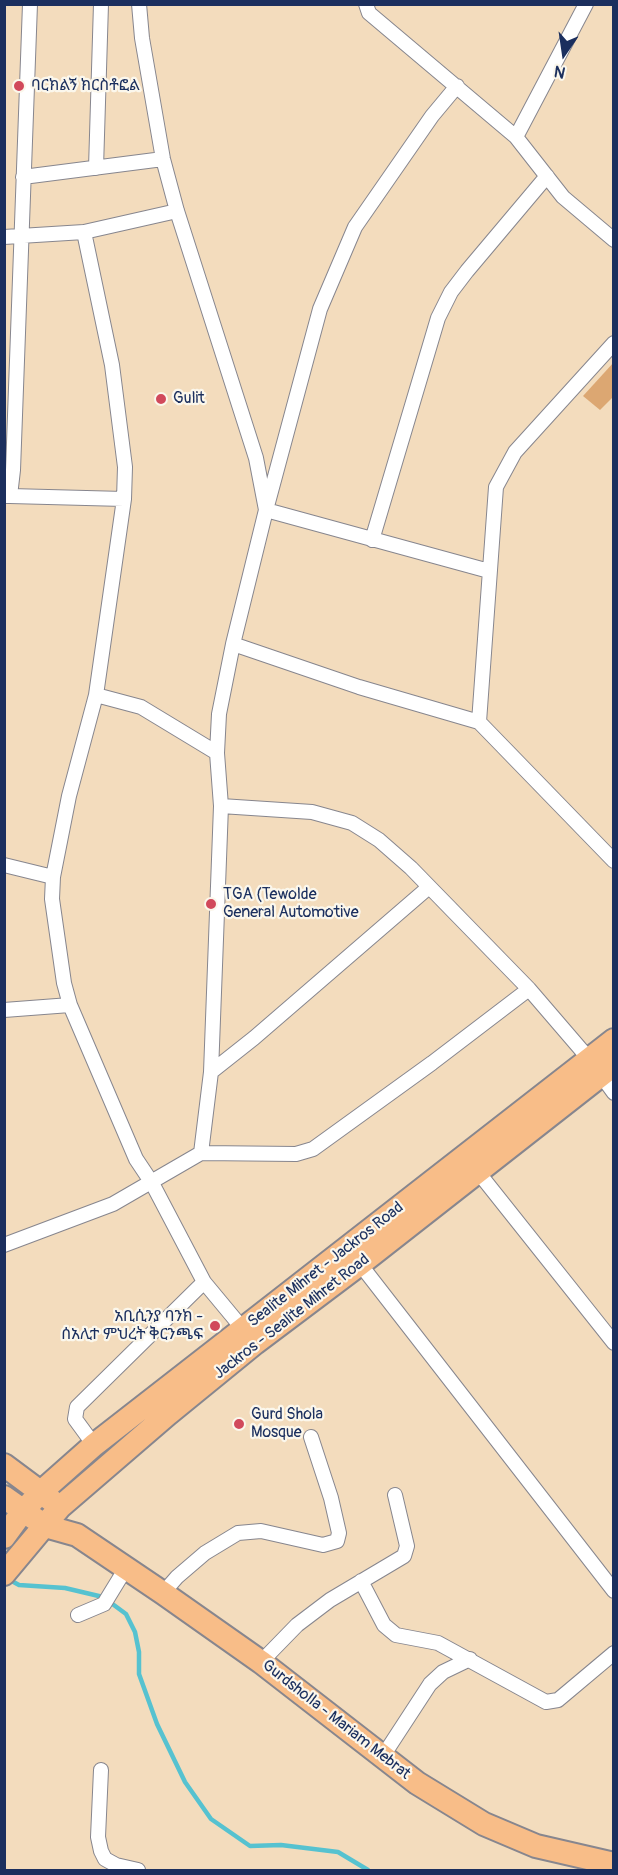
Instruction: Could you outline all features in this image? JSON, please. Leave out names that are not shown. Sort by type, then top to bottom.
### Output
[{"type":"main road","name":"Sealite Mihret - Jackros Road","points":[[4,1537],[23,1511],[41,1492],[94,1445],[243,1329],[601,1067],[614,1040]]},
{"type":"main road","name":"Jackros - Sealite Mihret Road","points":[[45,1526],[60,1507],[238,1357],[478,1172],[601,1067]]},
{"type":"main road","points":[[4,1465],[60,1507],[77,1535]]},
{"type":"main road","points":[[4,1497],[45,1526],[77,1535]]},
{"type":"main road","points":[[10,1567],[45,1526]]},
{"type":"main road","name":"Gurdsholla - Mariam Mebrat","points":[[77,1535],[120,1577],[163,1593],[261,1662],[417,1783],[484,1824],[536,1846],[614,1864]]},
{"type":"street","points":[[30,4],[22,236],[7,496],[124,499]]},
{"type":"street","points":[[96,168],[101,4]]},
{"type":"street","points":[[140,4],[142,38],[163,159],[177,212],[256,458],[266,510]]},
{"type":"street","points":[[366,4],[369,13],[516,137],[563,197],[614,240]]},
{"type":"street","points":[[516,137],[586,4]]},
{"type":"street","points":[[201,1152],[211,1072],[221,806],[217,753],[219,714],[233,644],[320,309],[355,227],[432,116],[457,87]]},
{"type":"street","points":[[23,177],[163,159]]},
{"type":"street","points":[[372,540],[438,318],[451,292],[467,271],[547,176]]},
{"type":"street","points":[[4,237],[84,232],[177,212]]},
{"type":"street","points":[[84,232],[112,365],[124,467],[124,499],[96,695],[69,796],[53,877],[52,899],[57,940],[70,1005],[136,1159],[152,1183],[204,1282],[243,1329]]},
{"type":"street","points":[[479,722],[496,487],[515,452],[614,343]]},
{"type":"street","points":[[266,510],[489,571]]},
{"type":"street","points":[[233,644],[358,687],[479,722],[614,861]]},
{"type":"street","points":[[96,695],[141,707],[217,753]]},
{"type":"street","points":[[221,806],[312,812],[352,823],[380,840],[529,989],[601,1067],[614,1094]]},
{"type":"street","points":[[4,865],[53,877]]},
{"type":"street","points":[[211,1072],[254,1038],[429,887]]},
{"type":"street","points":[[4,1245],[113,1204],[201,1152],[296,1154],[313,1149],[529,989]]},
{"type":"street","points":[[4,1010],[70,1005]]},
{"type":"street","points":[[478,1172],[614,1344]]},
{"type":"street","points":[[360,1264],[614,1591]]},
{"type":"street","points":[[94,1445],[75,1419],[77,1407],[204,1282]]},
{"type":"street","points":[[163,1593],[177,1576],[205,1553],[238,1533],[261,1531],[323,1545],[338,1541],[339,1533],[331,1498],[311,1437]]},
{"type":"street","points":[[261,1662],[297,1625],[330,1600],[404,1556],[407,1546],[396,1496]]},
{"type":"street","points":[[78,1615],[104,1604],[120,1577]]},
{"type":"street","points":[[362,1581],[384,1625],[396,1635],[438,1643],[546,1702],[558,1700],[614,1653]]},
{"type":"street","points":[[383,1756],[430,1684],[443,1672],[470,1659]]},
{"type":"street","points":[[101,1770],[98,1837],[101,1851],[105,1859],[116,1865],[138,1870]]},
{"type":"building","points":[[614,362],[614,396],[600,410],[583,396]]},
{"type":"waterway","points":[[8,1579],[19,1585],[65,1588],[103,1597],[126,1614],[135,1632],[139,1652],[139,1674],[157,1724],[185,1782],[211,1819],[250,1846],[281,1845],[338,1852],[368,1870]]},
{"type":"place","name":"ባርክልኝ ክርስቶፎል","points":[[19,86]]},
{"type":"place","name":"Gulit","points":[[161,399]]},
{"type":"place","name":"TGA (Tewolde General Automotive","points":[[211,904]]},
{"type":"place","name":"አቢሲንያ ባንክ - ሰአሊተ ምህረት ቅርንጫፍ","points":[[215,1326]]},
{"type":"place","name":"Gurd Shola Mosque","points":[[239,1424]]}]
